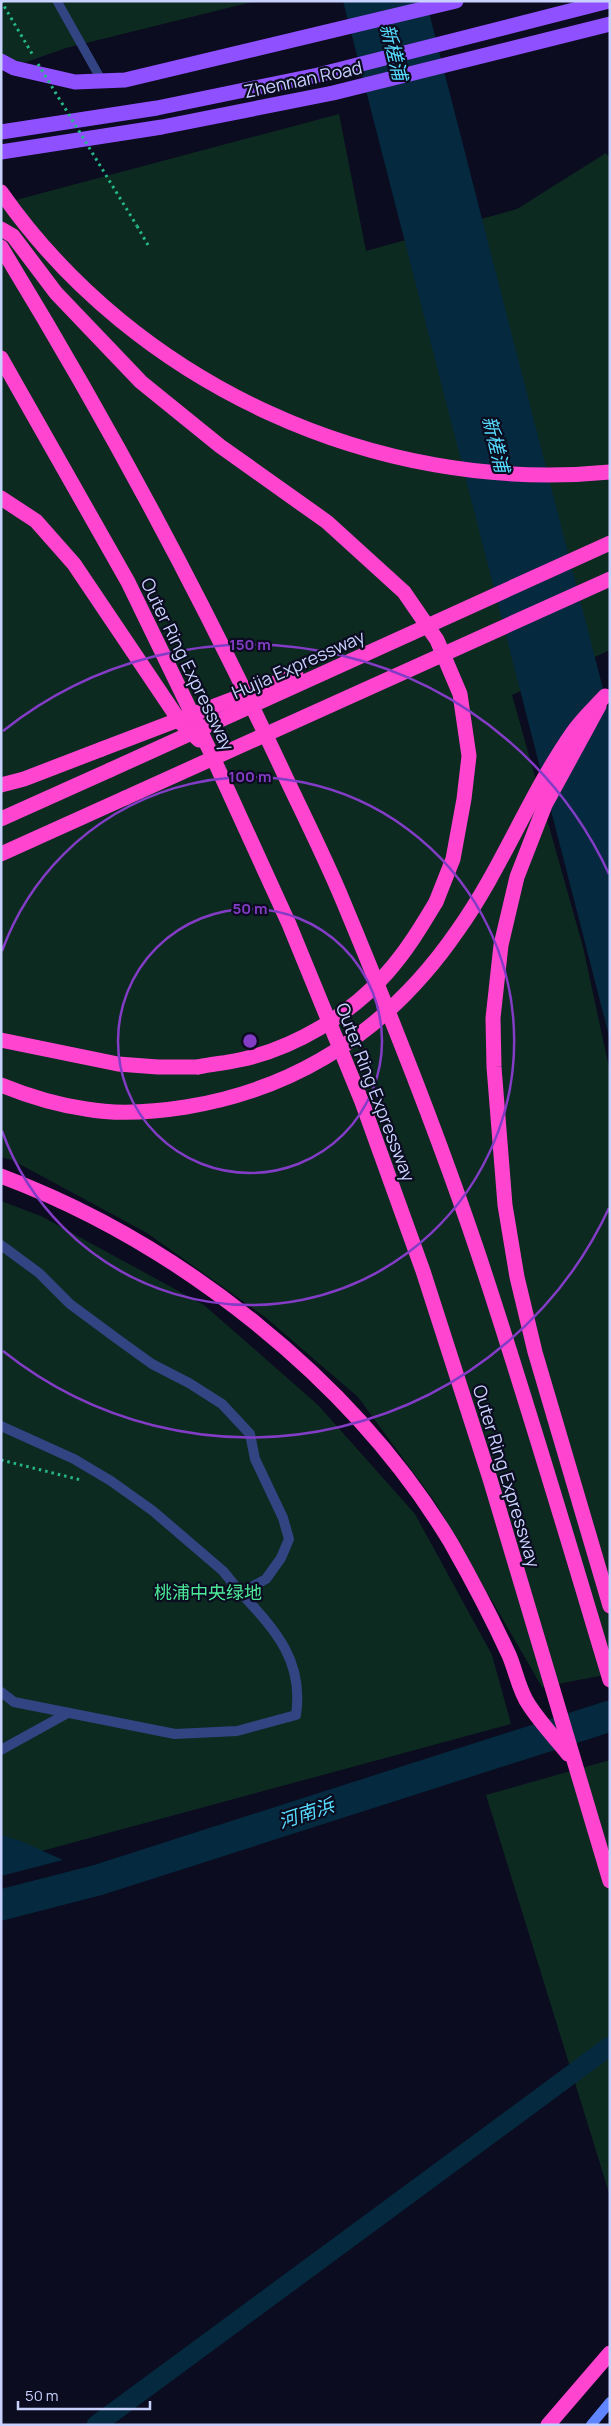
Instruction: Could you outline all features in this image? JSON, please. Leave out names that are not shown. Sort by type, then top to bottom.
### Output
[{"type":"highway","points":[[1,192],[47,249],[83,286],[130,327],[178,363],[230,394],[304,429],[358,448],[429,464],[502,474],[581,475],[610,472]]},
{"type":"highway","points":[[1,229],[13,236],[56,293],[141,382],[220,446],[327,522],[404,592],[436,640],[460,694],[468,756],[464,799],[453,859],[436,902],[410,943],[386,975],[351,1006],[320,1028],[283,1046],[241,1060],[198,1067],[118,1064],[1,1040]]},
{"type":"highway","points":[[1,247],[51,329],[179,558],[262,726],[342,897],[415,1080],[477,1250],[545,1463],[610,1679]]},
{"type":"highway","name":"Outer Ring Expressway","points":[[1,358],[128,582],[210,751],[289,924],[362,1102],[423,1271],[487,1470],[610,1882]]},
{"type":"highway","points":[[1,498],[36,521],[74,564],[181,723],[210,751]]},
{"type":"highway","name":"Hujia Expressway","points":[[1,819],[610,543]]},
{"type":"highway","points":[[1,854],[610,579]]},
{"type":"highway","points":[[1,785],[24,779],[436,622]]},
{"type":"highway","points":[[1,1085],[87,1110],[152,1112],[223,1101],[283,1079],[331,1055],[381,1018],[421,980],[459,930],[573,731],[607,694]]},
{"type":"highway","points":[[607,694],[545,805],[517,877],[501,945],[494,1018],[494,1067],[505,1205],[517,1277],[535,1352],[610,1606]]},
{"type":"highway","points":[[1,1176],[40,1190],[122,1231],[199,1280],[272,1337],[339,1398],[398,1468],[449,1541],[486,1605],[528,1704],[574,1762]]},
{"type":"highway","points":[[548,2425],[610,2354]]},
{"type":"main road","points":[[1,61],[14,68],[75,82],[125,80],[456,1]]},
{"type":"main road","name":"Zhennan Road","points":[[1,132],[157,108],[309,77],[608,1]]},
{"type":"main road","name":"Zhennan Road","points":[[1,152],[162,127],[332,93],[610,24]]},
{"type":"street","points":[[1,1245],[39,1273],[70,1304],[152,1364],[190,1383],[222,1404],[250,1434],[255,1459],[283,1518],[289,1539],[282,1558],[266,1579],[241,1592]]},
{"type":"street","points":[[1,1426],[74,1459],[111,1481],[154,1511],[223,1571],[274,1630],[290,1655],[298,1700],[296,1715],[237,1731],[174,1734],[66,1714],[1,1699]]},
{"type":"street","points":[[1,1692],[14,1702]]},
{"type":"street","points":[[1,1750],[66,1714]]},
{"type":"street","points":[[591,2425],[610,2402]]},
{"type":"lane","points":[[57,1],[102,81]]},
{"type":"path","points":[[1,1],[148,245]]},
{"type":"path","points":[[1,1460],[84,1481]]},
{"type":"green space","points":[[1,1],[256,1],[66,48],[1,71]]},
{"type":"green space","points":[[339,114],[366,251],[517,209],[606,153],[610,159],[610,650],[512,695],[583,947],[610,1072],[610,1674],[542,1687],[435,1502],[358,1397],[265,1317],[147,1233],[12,1160],[1,1157],[1,204]]},
{"type":"green space","name":"桃浦中央绿地","points":[[1,1201],[41,1216],[204,1305],[318,1405],[415,1514],[492,1655],[511,1724],[1,1862]]},
{"type":"green space","points":[[610,1760],[610,2196],[486,1795]]},
{"type":"water","name":"新槎浦","points":[[343,1],[426,1],[610,716],[610,1040]]},
{"type":"water","points":[[1,1835],[21,1841],[63,1860],[1,1876]]},
{"type":"waterway","name":"河南浜","points":[[1,1905],[98,1880],[610,1716]]},
{"type":"waterway","points":[[96,2425],[610,2046]]}]
